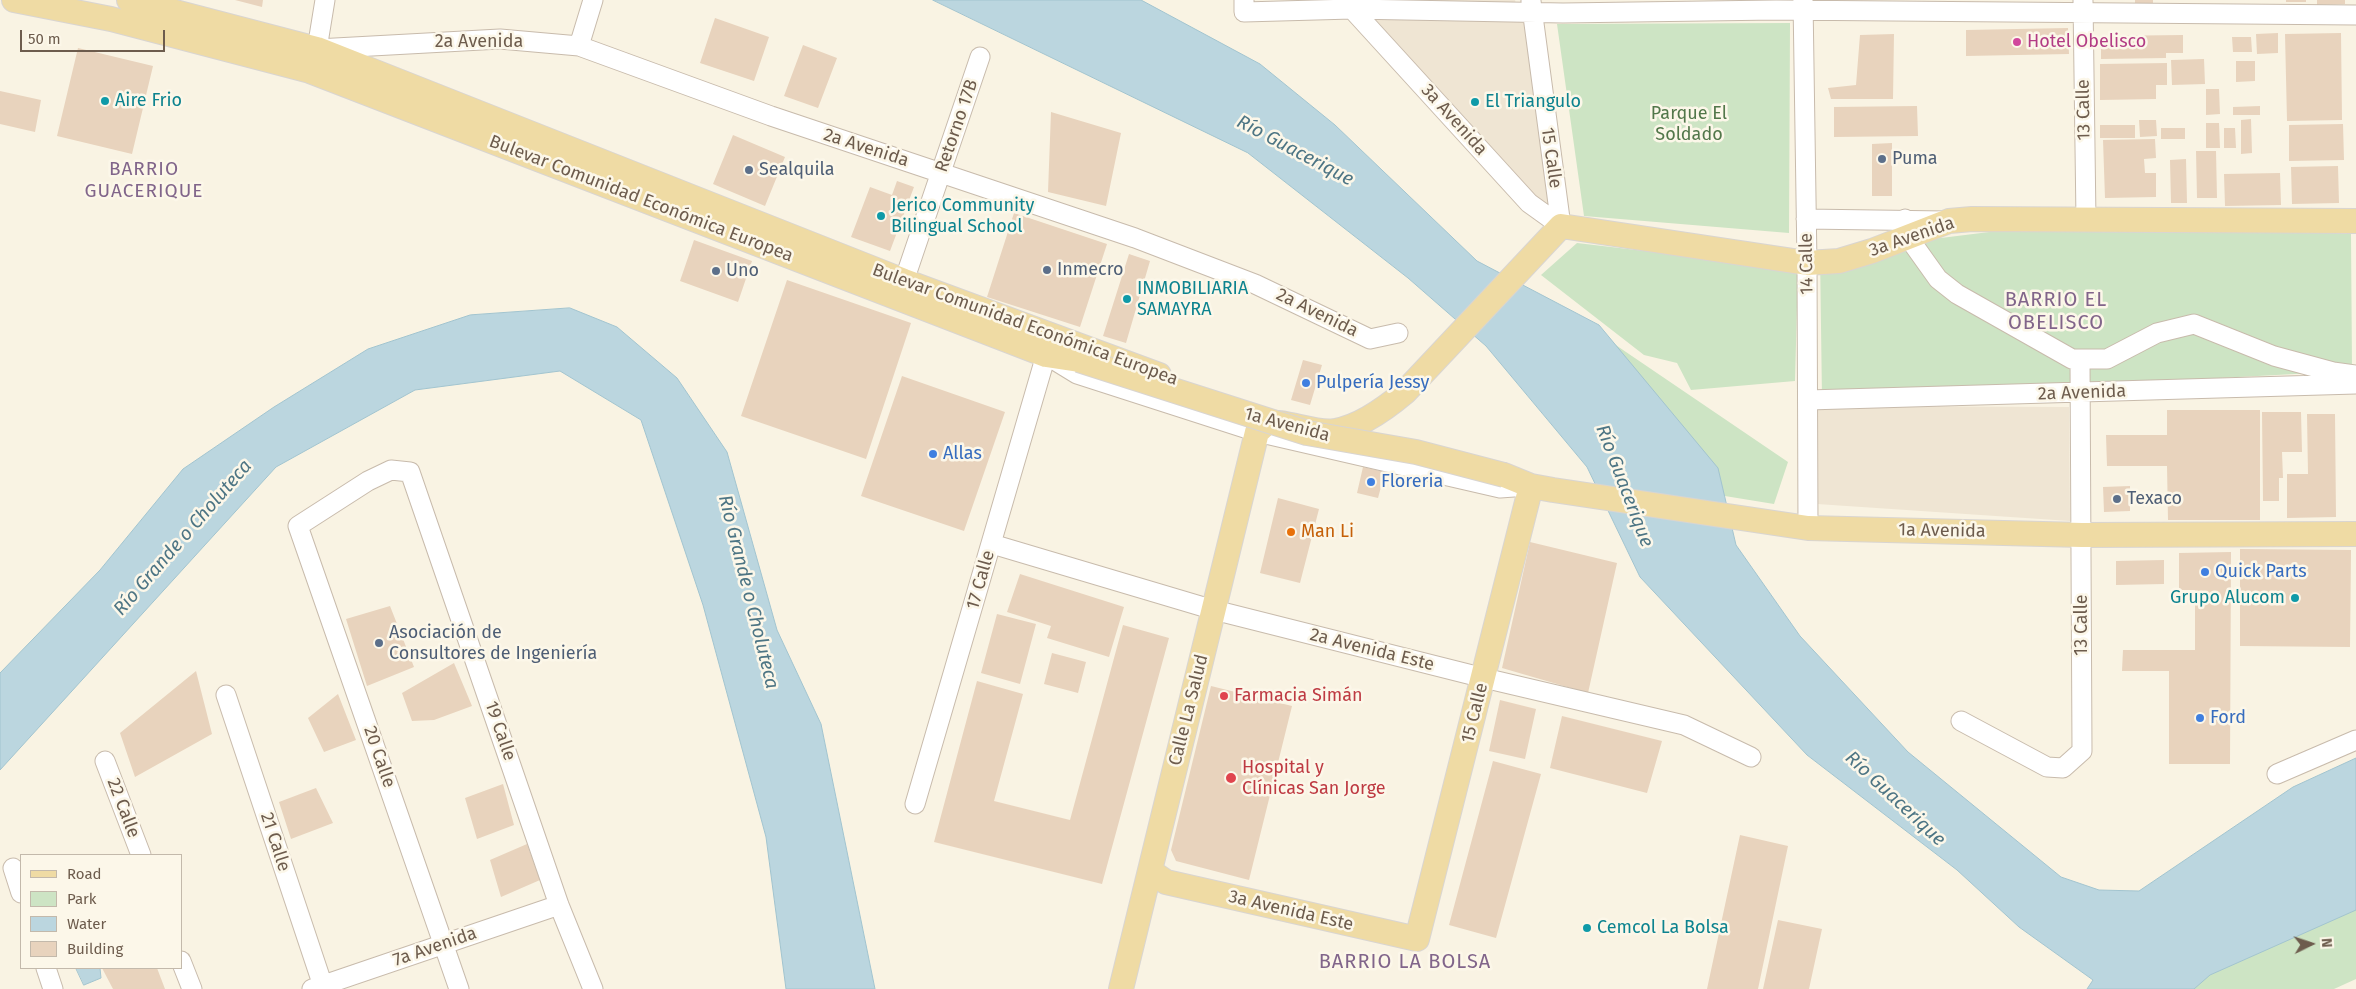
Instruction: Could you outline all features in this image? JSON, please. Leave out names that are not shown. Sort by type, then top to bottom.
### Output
[{"type":"main road","name":"Bulevar Comunidad Económica Europea","points":[[14,0],[111,19],[310,71],[1046,355]]},
{"type":"main road","name":"Bulevar Comunidad Económica Europea","points":[[129,0],[317,49],[904,281],[1176,381],[1281,414],[1334,422],[1364,420]]},
{"type":"main road","name":"3a Avenida","points":[[1561,226],[1807,263],[1839,261],[1906,228],[1972,219],[2356,221]]},
{"type":"main road","points":[[1257,432],[1266,424],[1276,423],[1323,432],[1336,431],[1364,420],[1391,404],[1405,392],[1561,226]]},
{"type":"main road","name":"1a Avenida","points":[[1046,355],[1079,360],[1307,433],[1416,452],[1504,475],[1542,488],[1798,527],[2082,534],[2356,534]]},
{"type":"main road","name":"Calle La Salud","points":[[1121,989],[1154,880],[1214,610],[1257,432]]},
{"type":"main road","name":"15 Calle","points":[[1417,939],[1484,678],[1542,488]]},
{"type":"main road","name":"3a Avenida Este","points":[[1154,880],[1417,939]]},
{"type":"street","points":[[317,49],[325,0]]},
{"type":"street","points":[[579,46],[593,0]]},
{"type":"street","name":"14 Calle","points":[[1798,527],[1808,400],[1803,5]]},
{"type":"street","points":[[1244,6],[1352,9],[1532,6],[2083,6],[2356,15]]},
{"type":"street","name":"15 Calle","points":[[1532,6],[1561,226]]},
{"type":"street","name":"13 Calle","points":[[2083,6],[2086,220]]},
{"type":"street","name":"3a Avenida","points":[[1352,9],[1529,203],[1561,226]]},
{"type":"street","name":"2a Avenida","points":[[317,49],[500,38],[579,46],[771,116],[1135,238],[1255,284],[1370,339],[1398,333]]},
{"type":"street","name":"Retorno 17B","points":[[904,281],[980,57]]},
{"type":"street","points":[[1806,219],[1906,228],[1938,278],[1957,294],[2062,354],[2080,360],[2107,359],[2158,333],[2194,324],[2274,356],[2333,372],[2356,375]]},
{"type":"street","name":"Bulevar Comunidad Económica Europea","points":[[1046,355],[1077,374],[1257,432]]},
{"type":"street","name":"17 Calle","points":[[915,804],[1046,355]]},
{"type":"street","name":"13 Calle","points":[[1961,721],[2047,767],[2064,768],[2082,750],[2080,360]]},
{"type":"street","name":"2a Avenida","points":[[1808,400],[2356,384]]},
{"type":"street","name":"1a Avenida","points":[[1257,432],[1500,488],[1542,488]]},
{"type":"street","name":"20 Calle","points":[[410,472],[391,470],[368,481],[298,526],[459,989]]},
{"type":"street","name":"19 Calle","points":[[410,472],[559,905],[592,989]]},
{"type":"street","name":"2a Avenida Este","points":[[992,544],[1214,610],[1484,678],[1684,725],[1751,757]]},
{"type":"street","name":"21 Calle","points":[[226,695],[319,988]]},
{"type":"street","points":[[2277,774],[2356,740]]},
{"type":"street","name":"22 Calle","points":[[105,761],[141,854]]},
{"type":"street","points":[[13,868],[20,890]]},
{"type":"street","name":"7a Avenida","points":[[319,988],[559,905]]},
{"type":"street","points":[[182,964],[192,989]]},
{"type":"street","points":[[46,969],[53,989]]},
{"type":"shaded area","points":[[1290,0],[1515,0],[1516,4]]},
{"type":"shaded area","points":[[1352,9],[1532,12],[1561,226]]},
{"type":"shaded area","points":[[1816,406],[2069,407],[2070,521],[1817,504]]},
{"type":"green space","name":"Parque El Soldado","points":[[1790,23],[1789,233],[1584,216],[1557,24]]},
{"type":"green space","points":[[2086,220],[2351,234],[2352,371],[1822,399],[1820,253]]},
{"type":"green space","points":[[1577,243],[1798,269],[1795,381],[1691,390],[1677,363],[1644,355],[1541,275]]},
{"type":"green space","points":[[1545,297],[1788,462],[1774,504],[1688,490],[1548,329]]},
{"type":"green space","points":[[2356,898],[2356,979],[2334,989],[2168,989]]},
{"type":"water","name":"Río Guacerique","points":[[933,0],[1141,0],[1260,64],[1335,125],[1477,261],[1599,325],[1718,468],[1736,545],[1800,636],[1908,752],[2061,877],[2099,890],[2139,891],[2293,787],[2356,758],[2356,910],[2210,975],[2194,989],[2087,989],[2093,980],[2019,927],[1957,870],[1807,755],[1640,577],[1587,467],[1486,346],[1408,278],[1248,153]]},
{"type":"water","name":"Río Grande o Choluteca","points":[[570,308],[617,327],[677,378],[727,452],[777,630],[821,724],[875,989],[786,989],[766,837],[703,605],[641,420],[560,371],[415,390],[276,467],[0,770],[0,673],[100,570],[183,469],[274,407],[368,349],[470,315]]},
{"type":"water","points":[[76,969],[100,969],[101,978],[84,985]]},
{"type":"building","points":[[235,0],[263,0],[262,7]]},
{"type":"building","points":[[2135,0],[2153,0],[2153,4],[2135,4]]},
{"type":"building","points":[[2286,0],[2306,0],[2306,2],[2286,2]]},
{"type":"building","points":[[2317,0],[2345,0],[2345,4],[2317,5]]},
{"type":"building","points":[[715,18],[769,37],[754,81],[700,63]]},
{"type":"building","name":"Hotel Obelisco","points":[[2068,28],[2069,54],[1966,56],[1966,30]]},
{"type":"building","points":[[2278,33],[2278,53],[2257,54],[2256,34]]},
{"type":"building","points":[[2341,33],[2342,120],[2287,121],[2285,34]]},
{"type":"building","points":[[1894,34],[1893,99],[1831,99],[1828,88],[1856,85],[1860,35]]},
{"type":"building","points":[[2183,35],[2183,53],[2166,53],[2166,58],[2101,59],[2101,36]]},
{"type":"building","points":[[2232,37],[2251,37],[2252,52],[2233,52]]},
{"type":"building","points":[[803,45],[837,58],[818,108],[784,96]]},
{"type":"building","name":"Aire Frio","points":[[78,48],[153,66],[132,154],[57,136]]},
{"type":"building","points":[[2204,59],[2205,84],[2172,85],[2171,60]]},
{"type":"building","points":[[2236,61],[2255,61],[2255,81],[2236,82]]},
{"type":"building","points":[[2167,63],[2167,85],[2156,85],[2156,99],[2100,100],[2100,64]]},
{"type":"building","points":[[2206,89],[2219,89],[2220,114],[2206,115]]},
{"type":"building","points":[[0,91],[41,100],[35,132],[0,124]]},
{"type":"building","points":[[1917,106],[1918,136],[1834,137],[1834,107]]},
{"type":"building","points":[[2260,106],[2260,115],[2233,115],[2233,107]]},
{"type":"building","points":[[1051,112],[1121,133],[1106,206],[1048,192]]},
{"type":"building","points":[[2251,119],[2252,153],[2241,154],[2241,120]]},
{"type":"building","points":[[2139,120],[2156,120],[2157,136],[2140,137]]},
{"type":"building","points":[[2206,123],[2219,123],[2220,148],[2206,148]]},
{"type":"building","points":[[2343,124],[2344,160],[2289,161],[2289,125]]},
{"type":"building","points":[[2100,125],[2135,125],[2135,138],[2100,138]]},
{"type":"building","points":[[2161,128],[2185,128],[2185,139],[2161,139]]},
{"type":"building","points":[[2224,128],[2235,128],[2236,148],[2224,148]]},
{"type":"building","name":"Sealquila","points":[[733,135],[785,157],[765,206],[713,184]]},
{"type":"building","points":[[2155,139],[2156,158],[2144,159],[2145,173],[2156,173],[2156,197],[2105,198],[2103,140]]},
{"type":"building","name":"Puma","points":[[1892,143],[1892,196],[1872,196],[1872,144]]},
{"type":"building","points":[[2196,151],[2216,151],[2217,198],[2197,198]]},
{"type":"building","points":[[2186,159],[2187,203],[2171,203],[2170,160]]},
{"type":"building","points":[[2338,166],[2339,203],[2292,204],[2291,167]]},
{"type":"building","points":[[2280,173],[2281,205],[2225,206],[2224,174]]},
{"type":"building","name":"Jerico Community Bilingual School","points":[[897,181],[914,187],[890,251],[851,237],[870,187],[892,195]]},
{"type":"building","name":"Inmecro","points":[[1014,213],[1107,244],[1080,327],[987,297]]},
{"type":"building","name":"Uno","points":[[694,240],[752,261],[738,302],[680,281]]},
{"type":"building","name":"INMOBILIARIA SAMAYRA","points":[[1129,254],[1150,261],[1126,343],[1103,336]]},
{"type":"building","points":[[787,280],[911,323],[866,459],[741,416]]},
{"type":"building","name":"Pulpería Jessy","points":[[1303,360],[1322,365],[1310,405],[1291,400]]},
{"type":"building","name":"Allas","points":[[902,376],[1005,412],[964,531],[861,496]]},
{"type":"building","points":[[2167,410],[2260,410],[2260,520],[2168,520],[2167,466],[2107,466],[2106,435],[2167,435]]},
{"type":"building","points":[[2262,412],[2301,412],[2302,452],[2282,452],[2283,478],[2279,478],[2279,501],[2263,501]]},
{"type":"building","points":[[2307,414],[2335,414],[2336,517],[2287,518],[2287,474],[2308,474]]},
{"type":"building","name":"Floreria","points":[[1363,467],[1385,472],[1378,498],[1357,493]]},
{"type":"building","name":"Texaco","points":[[2130,486],[2130,511],[2104,512],[2103,487]]},
{"type":"building","name":"Man Li","points":[[1278,498],[1319,509],[1300,583],[1260,573]]},
{"type":"building","points":[[1530,542],[1617,563],[1588,693],[1502,668]]},
{"type":"building","name":"Grupo Alucom","points":[[2240,549],[2351,550],[2350,647],[2240,646]]},
{"type":"building","name":"Ford","points":[[2231,552],[2230,764],[2169,764],[2169,671],[2122,671],[2123,650],[2195,650],[2195,590],[2179,590],[2179,553]]},
{"type":"building","points":[[2164,560],[2164,584],[2116,585],[2116,561]]},
{"type":"building","points":[[1020,574],[1124,607],[1109,657],[1047,638],[1051,626],[1007,612]]},
{"type":"building","name":"Asociación de Consultores de Ingeniería","points":[[390,606],[414,667],[367,686],[346,619]]},
{"type":"building","points":[[997,614],[1036,624],[1020,684],[981,673]]},
{"type":"building","points":[[1123,625],[1169,638],[1102,884],[934,842],[977,681],[1023,694],[994,801],[1070,820]]},
{"type":"building","points":[[1052,653],[1086,662],[1078,693],[1044,684]]},
{"type":"building","points":[[454,663],[472,706],[434,720],[412,721],[402,693]]},
{"type":"building","points":[[196,671],[212,734],[135,777],[120,733]]},
{"type":"building","name":"Hospital y Clínicas San Jorge","points":[[1211,686],[1292,706],[1249,880],[1176,861],[1171,850]]},
{"type":"building","points":[[338,694],[356,740],[324,752],[308,718]]},
{"type":"building","points":[[1500,700],[1536,709],[1525,759],[1489,751]]},
{"type":"building","points":[[1562,716],[1662,741],[1647,793],[1550,768]]},
{"type":"building","points":[[1493,761],[1541,774],[1496,938],[1449,925]]},
{"type":"building","points":[[503,784],[514,825],[477,839],[465,798]]},
{"type":"building","points":[[316,788],[333,823],[291,839],[279,802]]},
{"type":"building","points":[[1740,835],[1788,846],[1758,989],[1707,989]]},
{"type":"building","points":[[527,844],[540,880],[501,897],[490,860]]},
{"type":"building","points":[[1778,920],[1822,929],[1809,989],[1763,989]]},
{"type":"building","points":[[103,969],[157,969],[165,989],[113,989]]},
{"type":"place","name":"Hotel Obelisco","points":[[2017,42]]},
{"type":"place","name":"Aire Frio","points":[[105,101]]},
{"type":"place","name":"El Triangulo","points":[[1475,102]]},
{"type":"place","name":"Puma","points":[[1882,159]]},
{"type":"place","name":"Sealquila","points":[[749,170]]},
{"type":"place","name":"Jerico Community Bilingual School","points":[[881,216]]},
{"type":"place","name":"Inmecro","points":[[1047,270]]},
{"type":"place","name":"Uno","points":[[716,271]]},
{"type":"place","name":"INMOBILIARIA SAMAYRA","points":[[1127,299]]},
{"type":"place","name":"Pulpería Jessy","points":[[1306,383]]},
{"type":"place","name":"Allas","points":[[933,454]]},
{"type":"place","name":"Floreria","points":[[1371,482]]},
{"type":"place","name":"Texaco","points":[[2117,499]]},
{"type":"place","name":"Man Li","points":[[1291,532]]},
{"type":"place","name":"Quick Parts","points":[[2205,572]]},
{"type":"place","name":"Grupo Alucom","points":[[2295,598]]},
{"type":"place","name":"Asociación de Consultores de Ingeniería","points":[[379,643]]},
{"type":"place","name":"Farmacia Simán","points":[[1224,696]]},
{"type":"place","name":"Ford","points":[[2200,718]]},
{"type":"place","name":"Hospital y Clínicas San Jorge","points":[[1231,778]]},
{"type":"place","name":"Cemcol La Bolsa","points":[[1587,928]]},
{"type":"district","name":"BARRIO GUACERIQUE","points":[[144,181]]},
{"type":"district","name":"BARRIO EL OBELISCO","points":[[2056,312]]},
{"type":"district","name":"BARRIO LA BOLSA","points":[[1405,962]]}]
